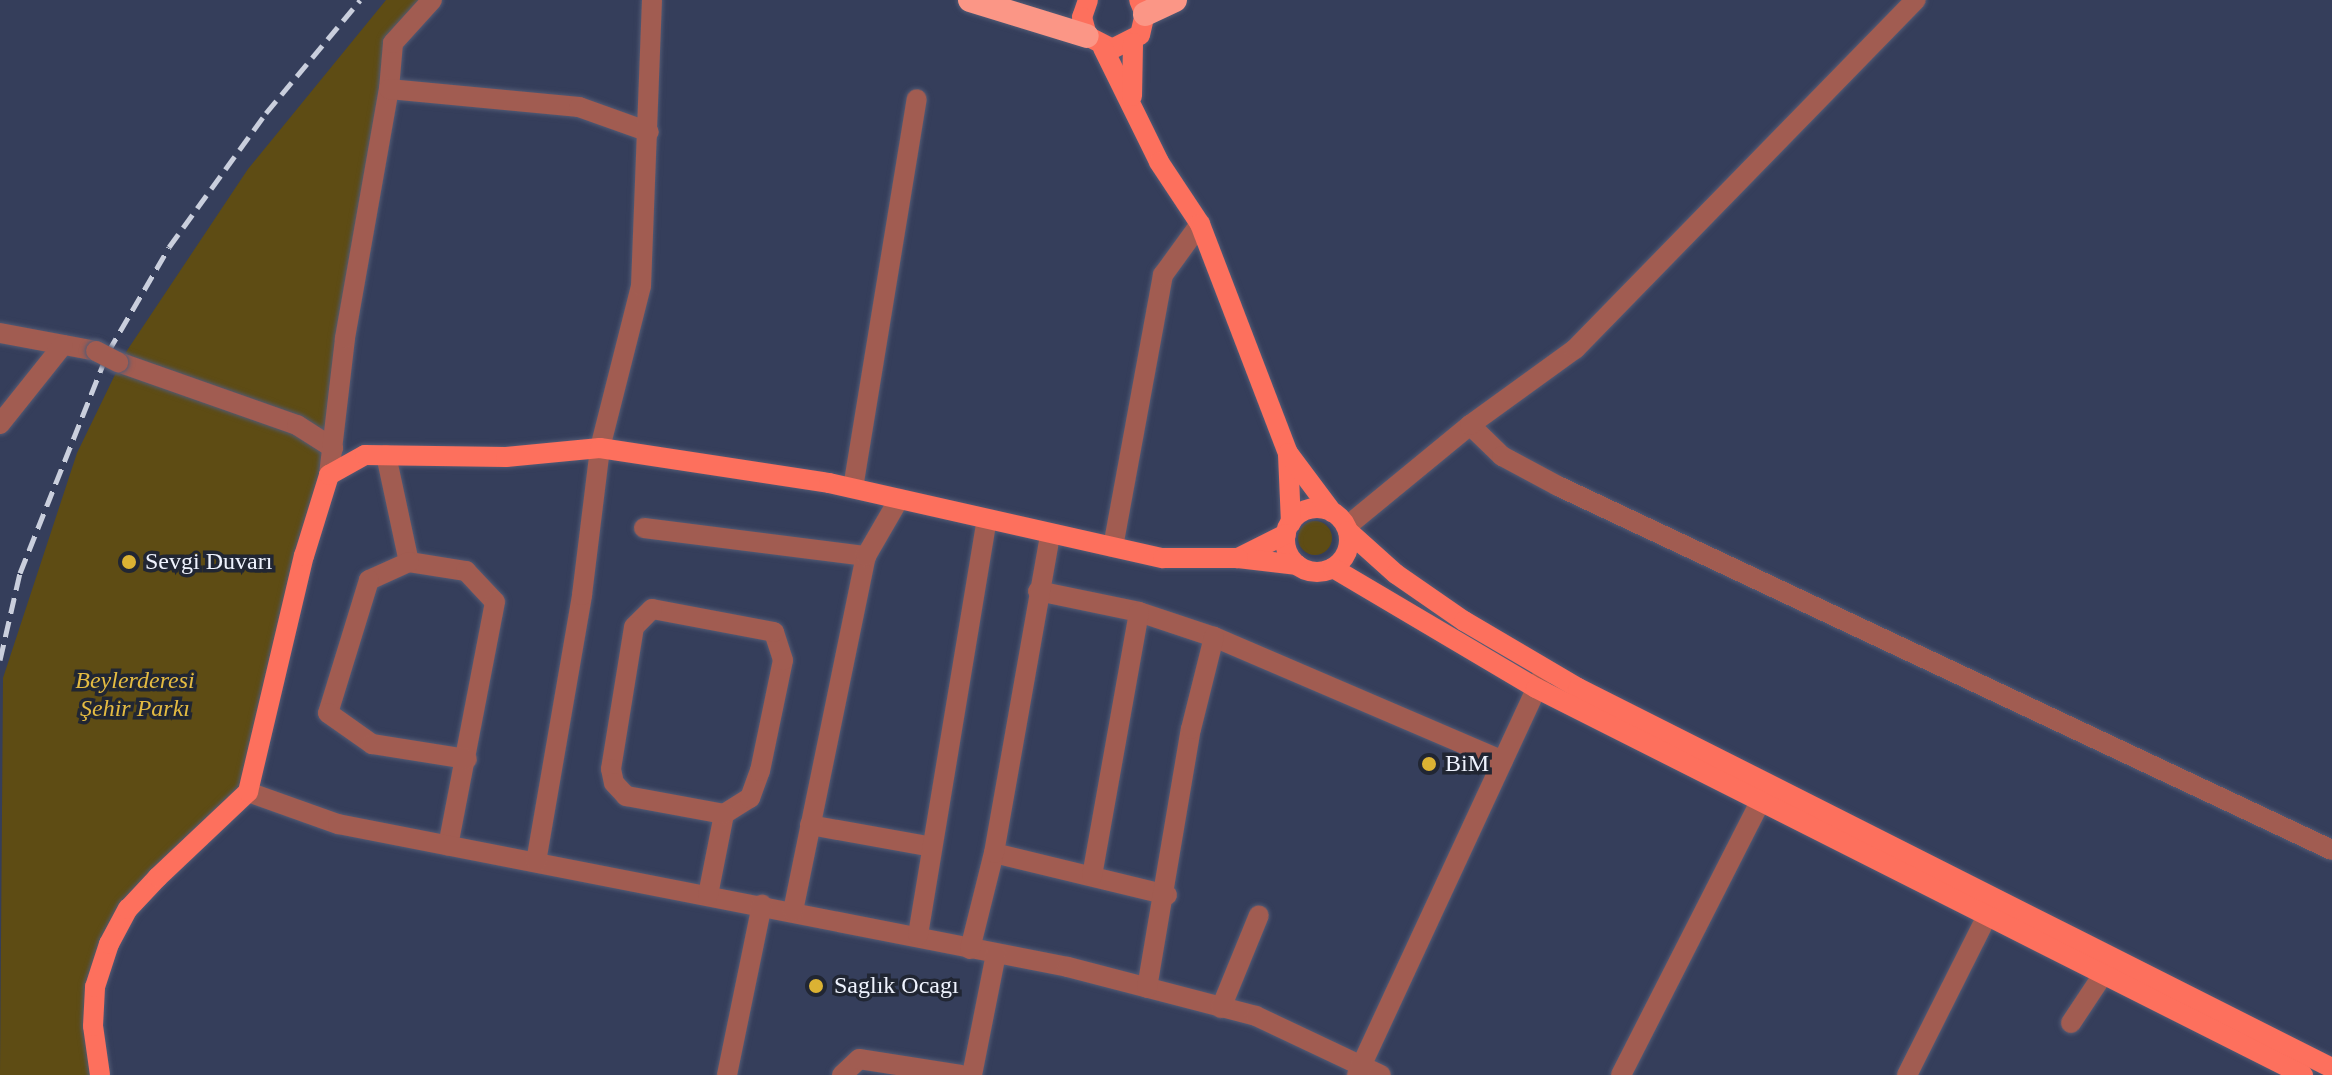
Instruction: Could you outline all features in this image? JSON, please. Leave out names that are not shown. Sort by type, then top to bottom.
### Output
[{"type":"highway","points":[[970,0],[1095,42]]},
{"type":"highway","points":[[1142,7],[1175,0]]},
{"type":"main road","points":[[1088,0],[1082,17],[1132,100],[1159,162],[1200,224],[1288,453],[1342,523],[1396,574],[1545,669],[1764,795]]},
{"type":"main road","points":[[1132,100],[1133,43],[1142,7]]},
{"type":"main road","points":[[1095,42],[1133,43]]},
{"type":"main road","points":[[100,1075],[93,1026],[95,987],[109,944],[128,909],[248,792],[304,556],[329,475],[365,455],[506,457],[600,448],[853,488],[1050,535],[1163,558],[1238,558],[1298,565],[1312,572],[1333,568],[1348,551],[1342,523]]},
{"type":"main road","points":[[1288,453],[1287,551],[1298,565]]},
{"type":"main road","points":[[1238,558],[1289,529],[1307,510],[1342,523]]},
{"type":"main road","points":[[1333,568],[1536,688],[1764,795],[2109,966],[2332,1068]]},
{"type":"main road","points":[[2109,966],[2303,1075]]},
{"type":"street","points":[[329,475],[345,338],[389,89],[393,43],[432,0]]},
{"type":"street","points":[[536,862],[582,595],[600,448],[641,286],[652,0]]},
{"type":"street","points":[[1342,523],[1575,349],[1916,0]]},
{"type":"street","points":[[389,89],[579,107],[649,132]]},
{"type":"street","points":[[853,488],[917,99]]},
{"type":"street","points":[[1113,547],[1163,275],[1200,224]]},
{"type":"street","points":[[0,333],[96,351],[118,362],[288,422],[333,448]]},
{"type":"street","points":[[0,424],[63,345]]},
{"type":"street","points":[[1470,425],[1502,456],[1558,486],[2332,850]]},
{"type":"street","points":[[386,455],[409,562]]},
{"type":"street","points":[[793,911],[866,556],[899,499]]},
{"type":"street","points":[[918,935],[987,520]]},
{"type":"street","points":[[644,528],[866,556]]},
{"type":"street","points":[[970,949],[994,853],[1050,535]]},
{"type":"street","points":[[448,845],[467,759],[495,602],[466,571],[409,562],[369,580],[328,713],[372,744],[467,759]]},
{"type":"street","points":[[1038,591],[1139,612],[1214,637],[1503,761]]},
{"type":"street","points":[[708,895],[724,814],[750,798],[760,771],[783,660],[774,632],[652,609],[634,627],[611,769],[614,783],[626,796],[724,814]]},
{"type":"street","points":[[1092,876],[1139,612]]},
{"type":"street","points":[[1147,988],[1167,895],[1191,729],[1214,637]]},
{"type":"street","points":[[1359,1070],[1545,669]]},
{"type":"street","points":[[248,792],[338,824],[918,935],[1147,988],[1256,1016],[1359,1070],[1381,1075]]},
{"type":"street","points":[[1621,1075],[1764,795]]},
{"type":"street","points":[[810,825],[932,847]]},
{"type":"street","points":[[994,853],[1167,895]]},
{"type":"street","points":[[727,1075],[762,905]]},
{"type":"street","points":[[1907,1075],[1991,908]]},
{"type":"street","points":[[1221,1008],[1259,915]]},
{"type":"street","points":[[972,1075],[996,954]]},
{"type":"street","points":[[2071,1023],[2109,966]]},
{"type":"street","points":[[842,1075],[859,1059],[961,1075]]},
{"type":"green space","name":"Beylerderesi Şehir Parkı","points":[[386,0],[433,0],[393,43],[329,475],[248,792],[158,877],[95,987],[100,1075],[0,1075],[3,678],[77,453],[126,352],[248,169]]},
{"type":"green space","points":[[1315,521],[1327,526],[1332,538],[1327,550],[1315,555],[1303,550],[1298,538],[1303,526]]},
{"type":"railway","points":[[0,660],[20,573],[108,352],[169,247],[266,113],[360,0]]},
{"type":"place","name":"Sevgi Duvarı","points":[[129,562]]},
{"type":"place","name":"BiM","points":[[1429,764]]},
{"type":"place","name":"Saglık Ocagı","points":[[816,986]]}]
